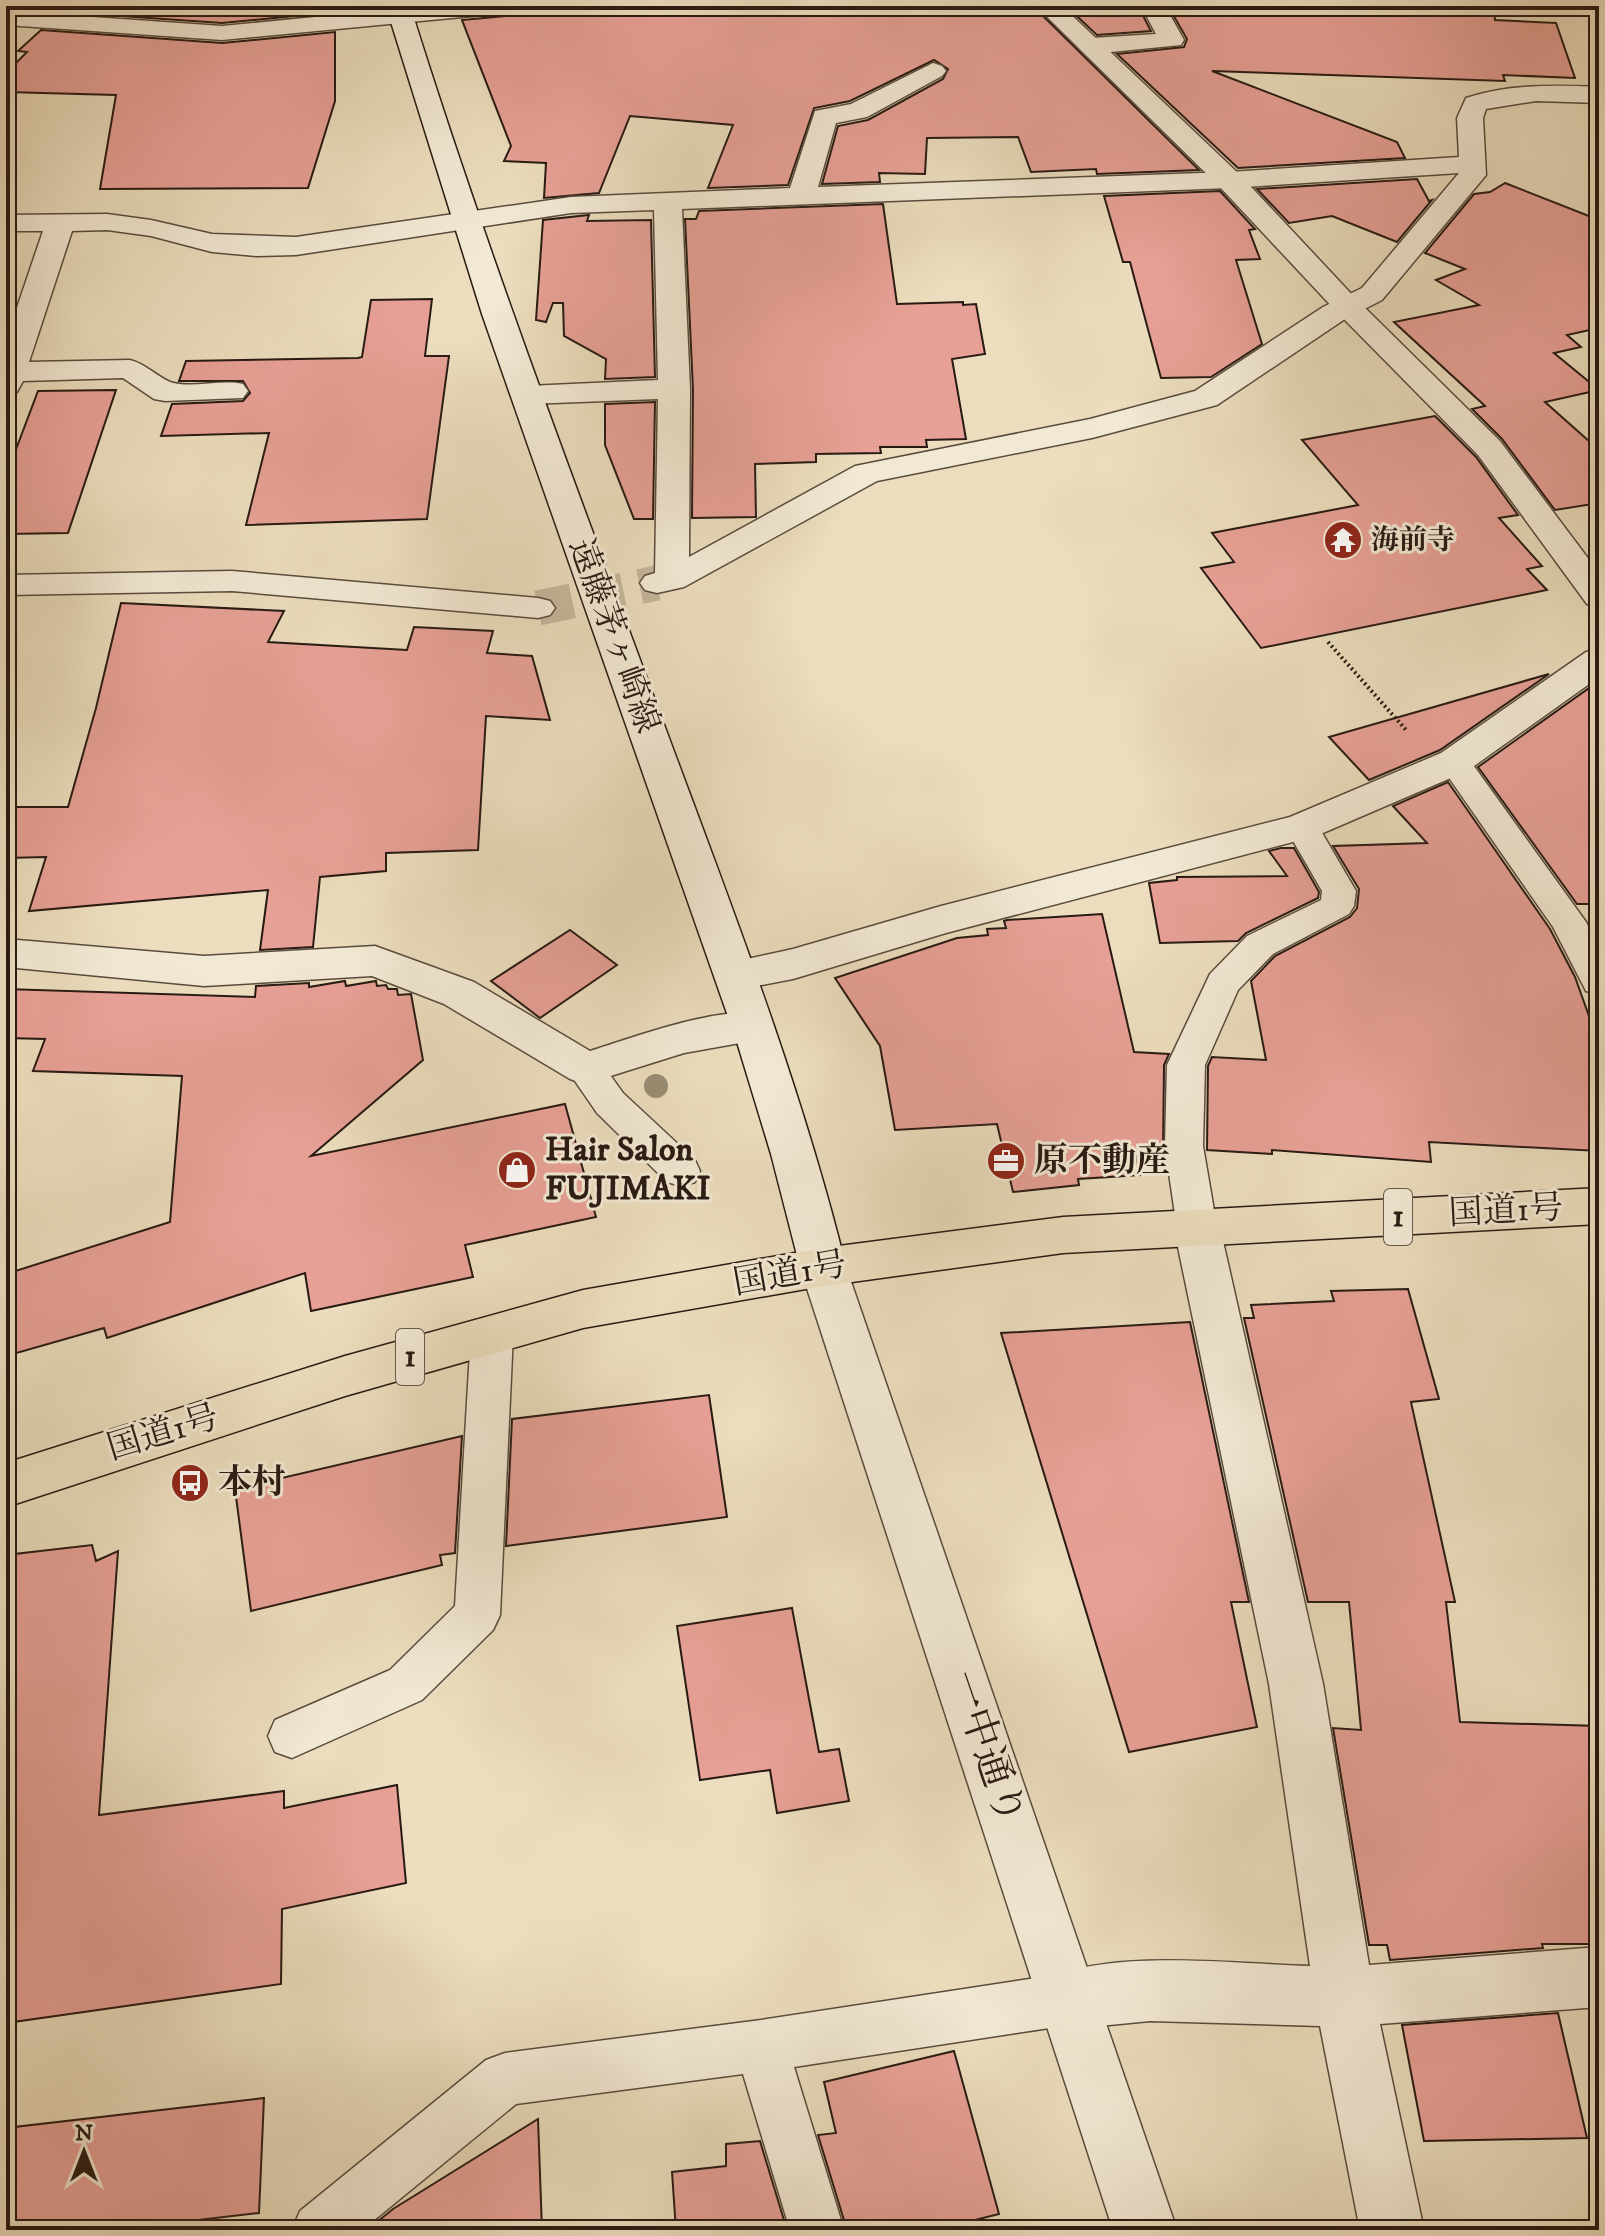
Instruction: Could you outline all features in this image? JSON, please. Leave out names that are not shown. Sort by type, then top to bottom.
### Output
[{"type":"highway","name":"国道1号","points":[[6,1485],[330,1380],[583,1309],[823,1267],[1063,1235],[1599,1206]]},
{"type":"street","points":[[6,18],[222,33],[400,12],[504,6]]},
{"type":"street","points":[[1048,6],[1229,180],[1347,306],[1489,448],[1599,597]]},
{"type":"street","points":[[1091,46],[1172,40],[1153,6]]},
{"type":"street","name":"遠藤茅ヶ崎線","points":[[400,12],[466,221],[753,1027],[805,1186],[823,1267]]},
{"type":"street","points":[[802,196],[824,117],[858,111],[933,71]]},
{"type":"street","points":[[668,202],[674,389],[664,582],[867,473],[1092,428],[1206,398],[1347,306],[1372,294],[1472,175],[1470,118],[1475,104],[1498,95],[1521,92],[1599,95]]},
{"type":"street","points":[[6,223],[107,222],[151,228],[212,243],[296,246],[571,205],[1229,180],[1473,164]]},
{"type":"street","points":[[61,221],[8,379],[130,369],[165,392],[232,391]]},
{"type":"street","points":[[528,395],[674,389]]},
{"type":"street","points":[[6,585],[232,581],[538,608]]},
{"type":"street","points":[[735,975],[793,964],[941,920],[1302,827],[1447,766],[1599,660]]},
{"type":"street","points":[[6,953],[204,971],[375,961],[459,993],[585,1068],[683,1038],[753,1027]]},
{"type":"street","points":[[1197,1228],[1296,1684],[1344,1997],[1392,2230]]},
{"type":"street","name":"一中通り","points":[[823,1267],[1145,2230]]},
{"type":"street","points":[[1069,1999],[1150,1991],[1344,1997],[1599,1977]]},
{"type":"lane","points":[[1447,766],[1568,922],[1599,982]]},
{"type":"lane","points":[[1197,1228],[1184,1146],[1186,1065],[1223,983],[1260,945],[1337,906],[1339,891],[1302,827]]},
{"type":"lane","points":[[585,1068],[610,1103],[681,1171]]},
{"type":"lane","points":[[292,1736],[406,1685],[477,1615],[492,1334]]},
{"type":"lane","points":[[319,2230],[505,2079],[761,2046],[1069,1999]]},
{"type":"lane","points":[[761,2046],[817,2230]]},
{"type":"path","points":[[1328,642],[1447,766]]},
{"type":"building","points":[[68,6],[335,6],[335,12],[222,23],[61,12]]},
{"type":"building","points":[[607,6],[1033,6],[1199,170],[1097,174],[1096,169],[1031,172],[1018,137],[927,138],[925,174],[879,173],[880,182],[822,184],[838,126],[868,120],[943,79],[948,69],[934,60],[850,101],[814,108],[788,185],[708,188],[733,125],[630,116],[599,193],[544,198],[546,163],[504,161],[511,146],[462,20],[505,16],[517,10]]},
{"type":"building","points":[[1066,6],[1138,6],[1151,31],[1097,35]]},
{"type":"building","points":[[1168,6],[1319,6],[1325,15],[1343,15],[1349,6],[1494,6],[1495,20],[1556,23],[1575,78],[1503,75],[1505,81],[1212,71],[1397,142],[1405,158],[1238,168],[1117,54],[1184,47],[1187,39]]},
{"type":"building","points":[[41,30],[222,43],[335,32],[335,101],[308,188],[100,189],[116,95],[6,92],[6,73],[27,52],[18,51]]},
{"type":"building","points":[[1417,179],[1429,201],[1432,200],[1397,242],[1332,216],[1289,223],[1257,189]]},
{"type":"building","points":[[1505,183],[1599,220],[1599,328],[1567,335],[1581,347],[1554,353],[1599,390],[1545,402],[1599,450],[1599,503],[1555,510],[1502,439],[1472,409],[1485,406],[1394,322],[1479,305],[1436,280],[1465,269],[1425,253],[1474,194],[1490,192]]},
{"type":"building","points":[[1220,191],[1255,229],[1249,230],[1260,259],[1236,260],[1262,344],[1211,377],[1161,378],[1130,262],[1123,262],[1104,196]]},
{"type":"building","points":[[883,204],[897,304],[976,304],[985,354],[952,359],[966,439],[926,440],[927,447],[880,447],[881,453],[816,454],[816,462],[755,464],[756,517],[692,518],[693,389],[685,219],[696,219],[699,211]]},
{"type":"building","points":[[589,215],[587,221],[651,220],[655,377],[605,379],[606,359],[564,336],[563,303],[553,303],[546,322],[536,320],[543,220]]},
{"type":"building","points":[[432,299],[425,356],[449,356],[427,519],[246,525],[269,433],[161,436],[172,404],[243,401],[250,393],[243,381],[179,381],[186,361],[362,357],[371,300]]},
{"type":"building","points":[[116,390],[68,533],[6,534],[6,476],[38,391]]},
{"type":"building","points":[[655,402],[653,519],[634,519],[605,445],[605,404]]},
{"type":"building","name":"海前寺","points":[[1435,416],[1476,457],[1518,515],[1499,518],[1542,566],[1527,569],[1547,590],[1261,648],[1201,568],[1234,562],[1212,533],[1358,505],[1302,440]]},
{"type":"building","points":[[121,603],[284,611],[268,642],[407,650],[414,627],[493,631],[487,653],[532,656],[550,720],[486,716],[478,850],[386,853],[386,871],[320,877],[313,947],[260,950],[268,890],[29,911],[46,857],[6,858],[6,807],[68,807]]},
{"type":"building","points":[[1549,674],[1440,750],[1369,780],[1329,737]]},
{"type":"building","points":[[1599,681],[1599,904],[1577,904],[1478,767]]},
{"type":"building","points":[[1448,782],[1550,929],[1575,977],[1599,1044],[1599,1151],[1429,1142],[1431,1162],[1272,1150],[1272,1154],[1207,1150],[1208,1066],[1212,1057],[1266,1060],[1251,981],[1275,956],[1350,917],[1357,908],[1359,889],[1333,846],[1427,843],[1393,806]]},
{"type":"building","points":[[1294,848],[1319,892],[1318,898],[1246,933],[1238,941],[1160,943],[1149,883],[1177,880],[1177,877],[1287,876],[1269,851]]},
{"type":"building","points":[[1102,914],[1134,1052],[1169,1054],[1164,1065],[1163,1153],[1136,1156],[1140,1175],[1078,1179],[1079,1185],[1013,1192],[997,1124],[895,1130],[880,1046],[835,978],[957,938],[988,935],[987,929],[1006,928],[1004,921],[1007,920]]},
{"type":"building","points":[[570,930],[617,965],[540,1018],[491,981]]},
{"type":"building","points":[[345,981],[346,986],[376,981],[377,986],[397,989],[398,995],[411,994],[423,1060],[311,1156],[565,1104],[596,1217],[465,1245],[473,1277],[311,1311],[305,1273],[107,1338],[104,1328],[6,1356],[6,1274],[170,1222],[182,1076],[33,1071],[45,1039],[6,1038],[6,989],[255,997],[256,986],[309,983],[309,987]]},
{"type":"building","points":[[1408,1289],[1439,1399],[1411,1402],[1455,1602],[1446,1602],[1460,1722],[1599,1726],[1599,1944],[1542,1944],[1543,1948],[1390,1960],[1387,1945],[1369,1945],[1333,1728],[1361,1730],[1349,1602],[1308,1602],[1244,1318],[1254,1318],[1251,1305],[1334,1301],[1331,1291]]},
{"type":"building","points":[[1190,1322],[1249,1602],[1231,1602],[1257,1727],[1129,1752],[1001,1333]]},
{"type":"building","points":[[709,1395],[727,1517],[506,1546],[512,1419]]},
{"type":"building","points":[[462,1436],[455,1553],[440,1555],[442,1565],[251,1611],[235,1489]]},
{"type":"building","points":[[92,1545],[96,1561],[118,1551],[99,1815],[284,1791],[284,1808],[397,1785],[406,1883],[282,1909],[281,1984],[6,2023],[6,1555]]},
{"type":"building","points":[[792,1608],[819,1752],[839,1749],[849,1801],[777,1813],[770,1770],[700,1780],[677,1626]]},
{"type":"building","points":[[1558,2013],[1587,2138],[1424,2141],[1402,2025]]},
{"type":"building","points":[[954,2051],[999,2214],[935,2230],[847,2230],[818,2135],[836,2133],[824,2082]]},
{"type":"building","points":[[264,2098],[259,2213],[112,2230],[6,2230],[6,2128]]},
{"type":"building","points":[[538,2119],[542,2230],[367,2230],[393,2209]]},
{"type":"building","points":[[760,2141],[787,2230],[676,2230],[672,2172],[726,2166],[726,2144]]},
{"type":"tunnel","points":[[538,608],[657,583]]},
{"type":"place","name":"海前寺","points":[[1343,540]]},
{"type":"place","name":"原不動産","points":[[1006,1161]]},
{"type":"place","name":"Hair Salon FUJIMAKI","points":[[517,1170]]},
{"type":"place","name":"本村","points":[[190,1483]]}]
